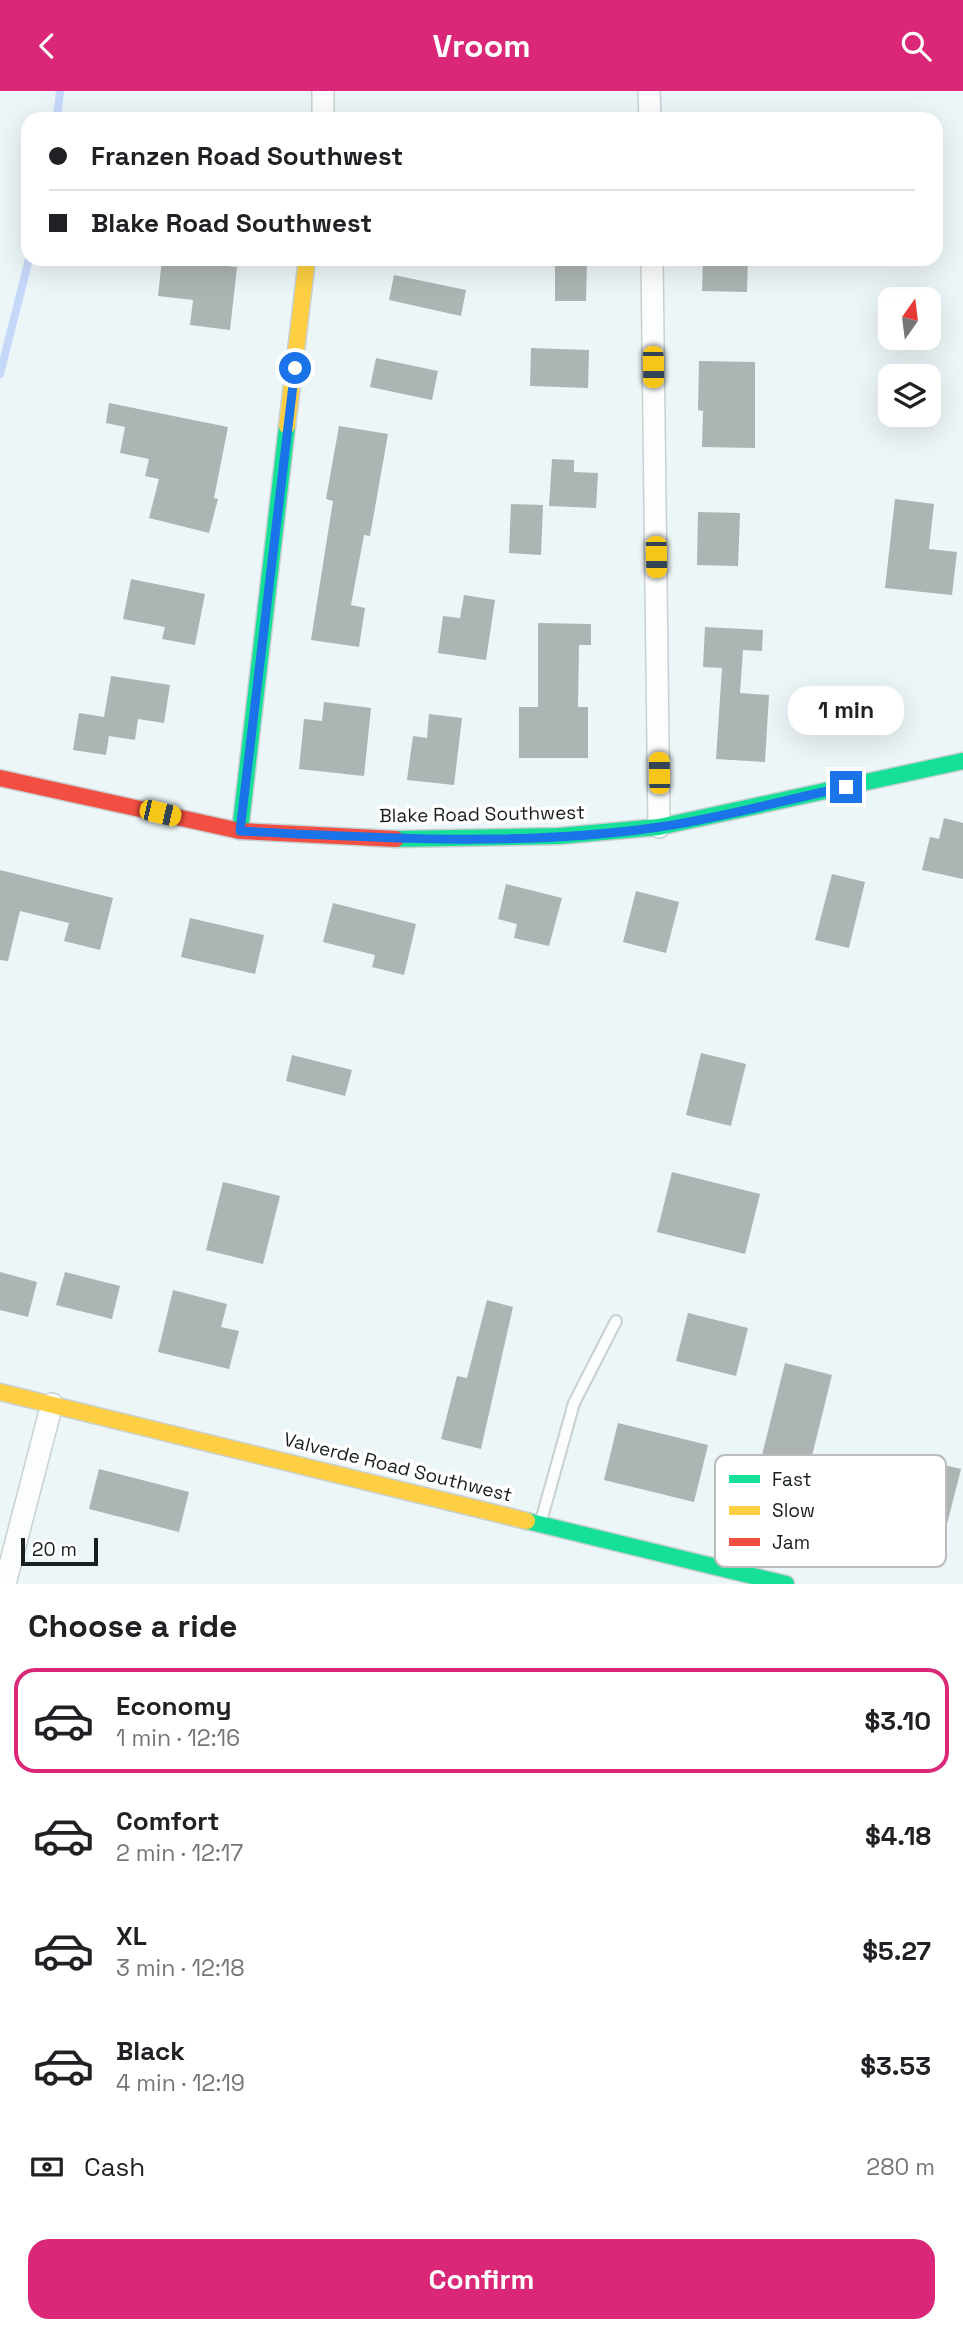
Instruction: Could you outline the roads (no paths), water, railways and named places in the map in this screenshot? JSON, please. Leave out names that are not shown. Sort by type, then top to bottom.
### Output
[{"type":"street","points":[[323,91],[323,112]]},
{"type":"street","points":[[649,91],[650,112]]},
{"type":"street","points":[[240,831],[306,266]]},
{"type":"street","points":[[652,266],[659,827]]},
{"type":"street","name":"Blake Road Southwest","points":[[0,778],[240,831],[391,839],[559,836],[659,827],[963,761]]},
{"type":"street","name":"Valverde Road Southwest","points":[[0,1392],[715,1567]]},
{"type":"street","points":[[5,1584],[52,1404]]},
{"type":"street","name":"Valverde Road Southwest","points":[[717,1567],[786,1584]]},
{"type":"lane","points":[[541,1524],[574,1403],[616,1321]]},
{"type":"waterway","points":[[58,112],[60,91]]},
{"type":"waterway","points":[[0,374],[27,266]]}]
